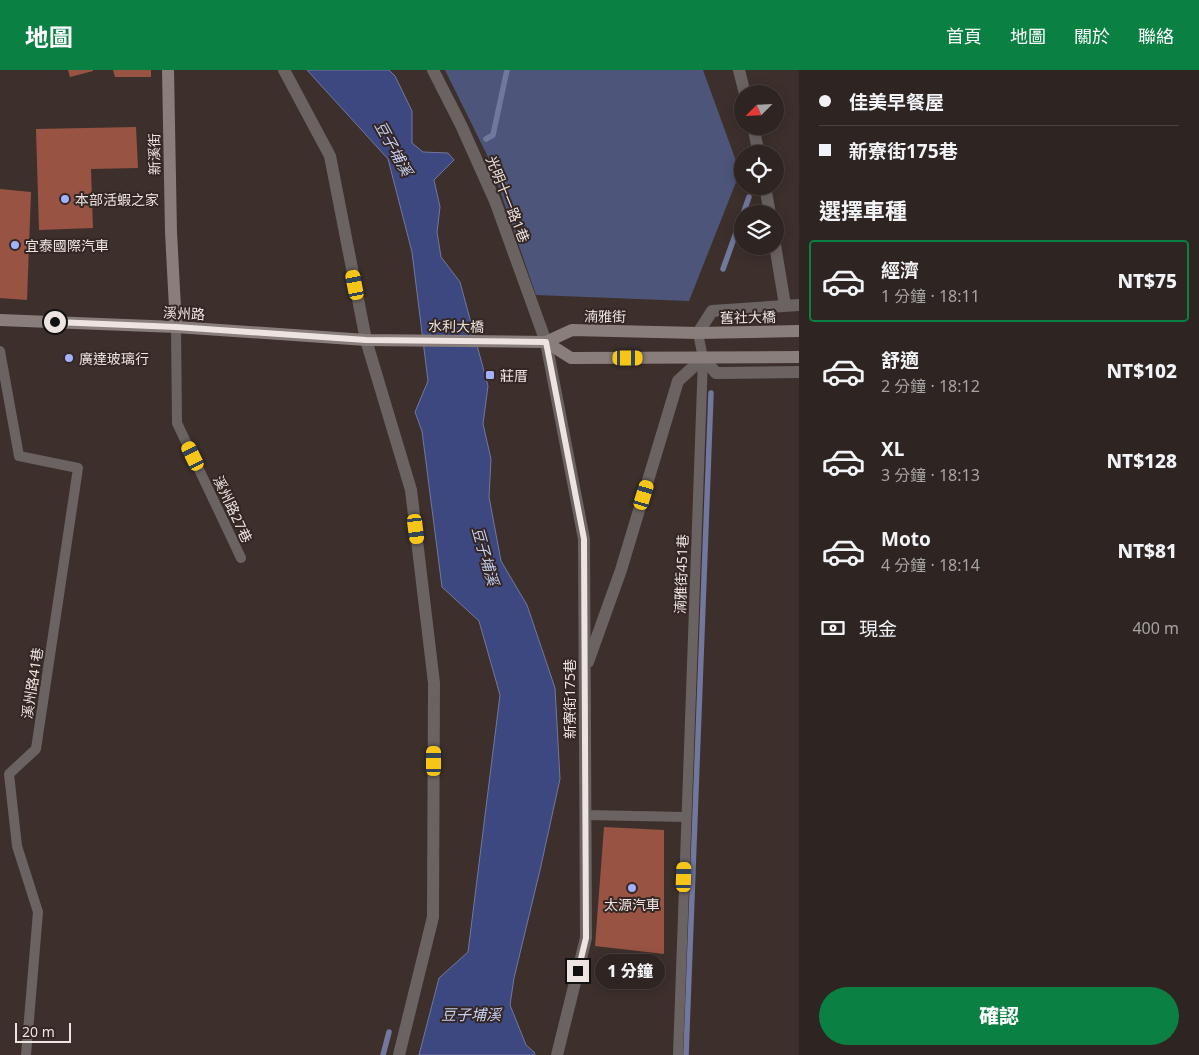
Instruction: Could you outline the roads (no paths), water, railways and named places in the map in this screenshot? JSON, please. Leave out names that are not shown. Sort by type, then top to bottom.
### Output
[{"type":"street","name":"新溪街","points":[[168,70],[170,232],[176,327]]},
{"type":"street","points":[[284,70],[330,156],[366,340],[411,490],[434,683],[432,917],[398,1055]]},
{"type":"street","name":"光明十一路1巷","points":[[433,70],[461,124],[495,201],[546,342]]},
{"type":"street","points":[[739,70],[743,85]]},
{"type":"street","points":[[777,255],[786,305]]},
{"type":"street","points":[[698,333],[712,311],[799,305]]},
{"type":"street","name":"溪州路","points":[[0,320],[176,327],[366,340]]},
{"type":"street","name":"湳雅街","points":[[546,342],[572,330],[698,333]]},
{"type":"street","name":"舊社大橋","points":[[698,333],[799,331]]},
{"type":"street","name":"水利大橋","points":[[366,340],[546,342]]},
{"type":"street","points":[[546,342],[571,358],[799,357]]},
{"type":"street","name":"新寮街175巷","points":[[546,342],[584,539],[586,938],[557,1055]]},
{"type":"street","points":[[703,358],[716,373],[799,372]]},
{"type":"street","points":[[584,672],[621,570],[678,381],[703,358]]},
{"type":"lane","name":"溪州路27巷","points":[[176,327],[177,423],[241,558]]},
{"type":"lane","name":"湳雅街451巷","points":[[678,1055],[703,358],[698,333]]},
{"type":"lane","name":"溪州路41巷","points":[[0,351],[19,456],[78,468],[36,749],[9,774],[17,846],[38,912],[26,1055]]},
{"type":"lane","points":[[585,815],[686,817]]},
{"type":"water","name":"豆子埔溪","points":[[307,70],[389,70],[395,76],[412,111],[412,143],[423,152],[448,153],[454,160],[434,180],[440,207],[437,232],[441,257],[460,282],[488,386],[483,424],[491,459],[489,497],[501,561],[527,605],[555,688],[560,779],[514,978],[510,1005],[526,1045],[535,1053],[534,1055],[419,1055],[439,978],[468,952],[500,695],[479,621],[442,587],[422,431],[415,412],[428,381],[412,252],[388,159]]},
{"type":"waterway","points":[[486,139],[493,135],[507,70]]},
{"type":"waterway","points":[[746,205],[749,197]]},
{"type":"waterway","points":[[723,269],[734,238]]},
{"type":"waterway","points":[[686,1055],[711,393]]},
{"type":"waterway","points":[[383,1055],[389,1032]]},
{"type":"place","name":"本部活蝦之家","points":[[65,199]]},
{"type":"place","name":"宜泰國際汽車","points":[[15,245]]},
{"type":"place","name":"廣達玻璃行","points":[[69,358]]},
{"type":"place","name":"莊厝","points":[[490,375]]},
{"type":"place","name":"太源汽車","points":[[632,888]]}]
